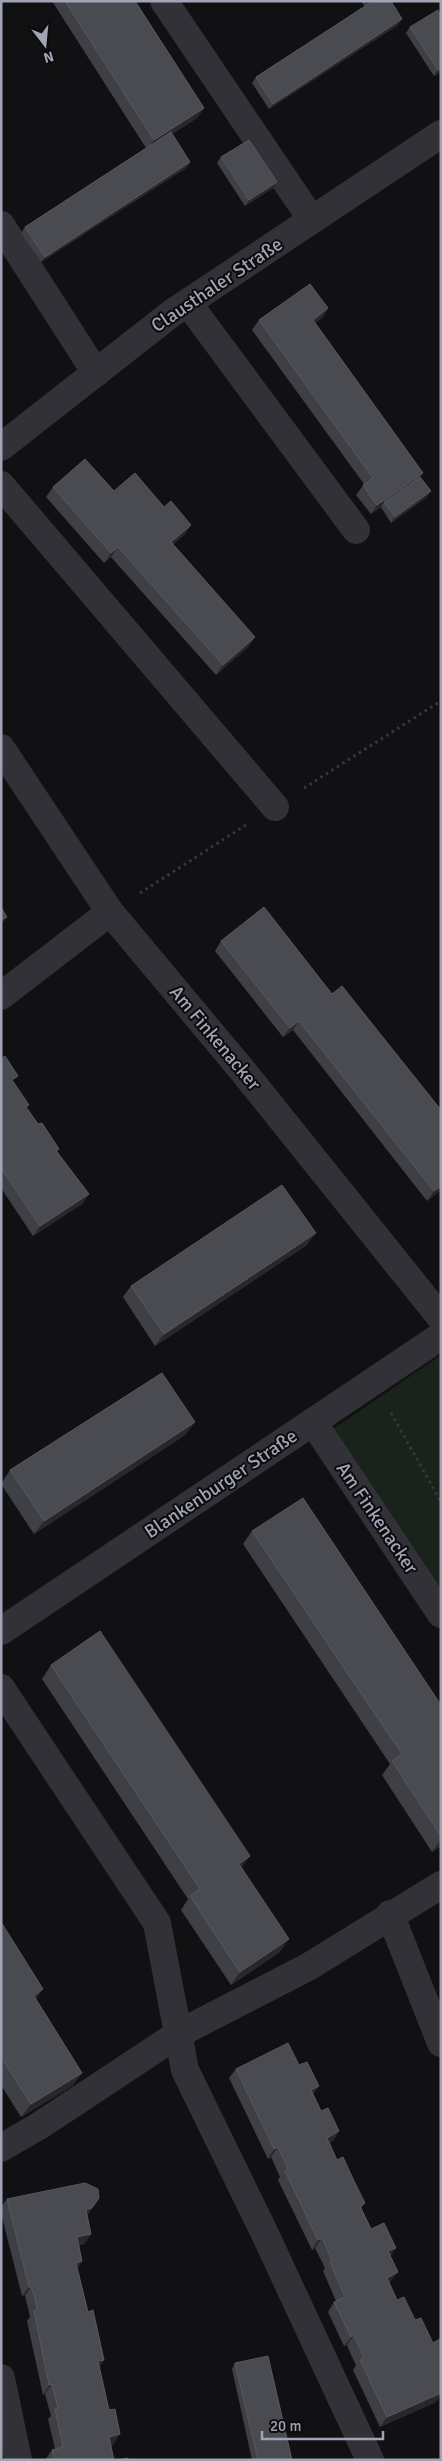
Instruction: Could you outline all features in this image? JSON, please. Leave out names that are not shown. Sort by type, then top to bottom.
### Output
[{"type":"street","points":[[164,1],[312,220]]},
{"type":"street","name":"Clausthaler Straße","points":[[1,447],[188,303],[441,134]]},
{"type":"street","points":[[1,225],[96,373]]},
{"type":"street","points":[[188,303],[356,530]]},
{"type":"street","points":[[1,485],[275,807]]},
{"type":"street","name":"Am Finkenacker","points":[[1,748],[110,912],[242,1070],[441,1318]]},
{"type":"street","points":[[1,996],[110,912]]},
{"type":"street","name":"Blankenburger Straße","points":[[1,1631],[441,1336]]},
{"type":"street","name":"Am Finkenacker","points":[[313,1422],[441,1614]]},
{"type":"street","points":[[1,1688],[157,1923],[185,2070],[265,2234],[370,2460]]},
{"type":"street","points":[[1,2148],[39,2126],[178,2034],[308,1967],[390,1914],[441,1885]]},
{"type":"street","points":[[390,1914],[441,2043]]},
{"type":"street","points":[[1,2378],[18,2460]]},
{"type":"path","points":[[371,1383],[388,1408],[441,1502]]},
{"type":"shaded area","points":[[441,1355],[441,1592],[330,1431]]},
{"type":"building","points":[[65,1],[135,1],[204,108],[154,140]]},
{"type":"building","points":[[373,1],[391,1],[402,19],[273,104],[256,77]]},
{"type":"building","points":[[438,10],[441,15],[441,69],[438,70],[410,27]]},
{"type":"building","points":[[171,132],[190,162],[45,257],[25,227]]},
{"type":"building","points":[[249,140],[277,182],[249,200],[221,157]]},
{"type":"building","points":[[310,284],[328,308],[313,320],[423,473],[377,505],[363,485],[373,478],[259,320]]},
{"type":"building","points":[[85,459],[114,491],[135,473],[164,507],[171,501],[191,525],[171,542],[255,637],[223,665],[118,547],[111,553],[53,487]]},
{"type":"building","points":[[420,477],[431,491],[395,517],[384,502]]},
{"type":"building","points":[[1,907],[7,917],[1,920]]},
{"type":"building","points":[[264,907],[332,994],[342,986],[441,1110],[441,1186],[434,1191],[299,1021],[290,1028],[221,941]]},
{"type":"building","points":[[5,1056],[18,1076],[12,1080],[29,1105],[26,1107],[38,1124],[42,1123],[59,1149],[56,1151],[89,1194],[40,1226],[1,1168],[1,1059]]},
{"type":"building","points":[[282,1185],[316,1233],[164,1334],[131,1286]]},
{"type":"building","points":[[162,1373],[195,1422],[44,1521],[10,1470]]},
{"type":"building","points":[[303,1498],[441,1705],[441,1836],[392,1761],[402,1754],[252,1531]]},
{"type":"building","points":[[100,1631],[250,1856],[239,1864],[289,1939],[240,1972],[190,1896],[200,1889],[51,1665]]},
{"type":"building","points":[[1,1922],[43,1989],[34,1996],[82,2073],[31,2104],[1,2057]]},
{"type":"building","points":[[288,2043],[299,2065],[307,2062],[319,2086],[311,2090],[321,2111],[328,2108],[339,2131],[327,2138],[337,2160],[343,2157],[365,2203],[360,2206],[371,2229],[384,2223],[396,2248],[388,2251],[398,2272],[387,2278],[397,2300],[404,2297],[415,2320],[421,2318],[433,2343],[440,2339],[441,2342],[441,2393],[387,2417],[360,2360],[364,2357],[354,2335],[351,2337],[334,2302],[345,2297],[330,2262],[332,2260],[322,2238],[318,2240],[285,2171],[288,2169],[278,2147],[274,2149],[236,2069]]},
{"type":"building","points":[[85,2183],[98,2189],[99,2198],[92,2208],[86,2210],[91,2234],[77,2237],[82,2261],[76,2263],[88,2312],[93,2310],[104,2360],[98,2361],[109,2410],[115,2409],[120,2434],[109,2437],[114,2460],[54,2460],[52,2450],[63,2447],[55,2409],[58,2408],[52,2384],[49,2385],[34,2311],[37,2310],[35,2298],[31,2287],[29,2287],[7,2199]]},
{"type":"building","points":[[268,2356],[292,2460],[258,2460],[235,2363]]}]
